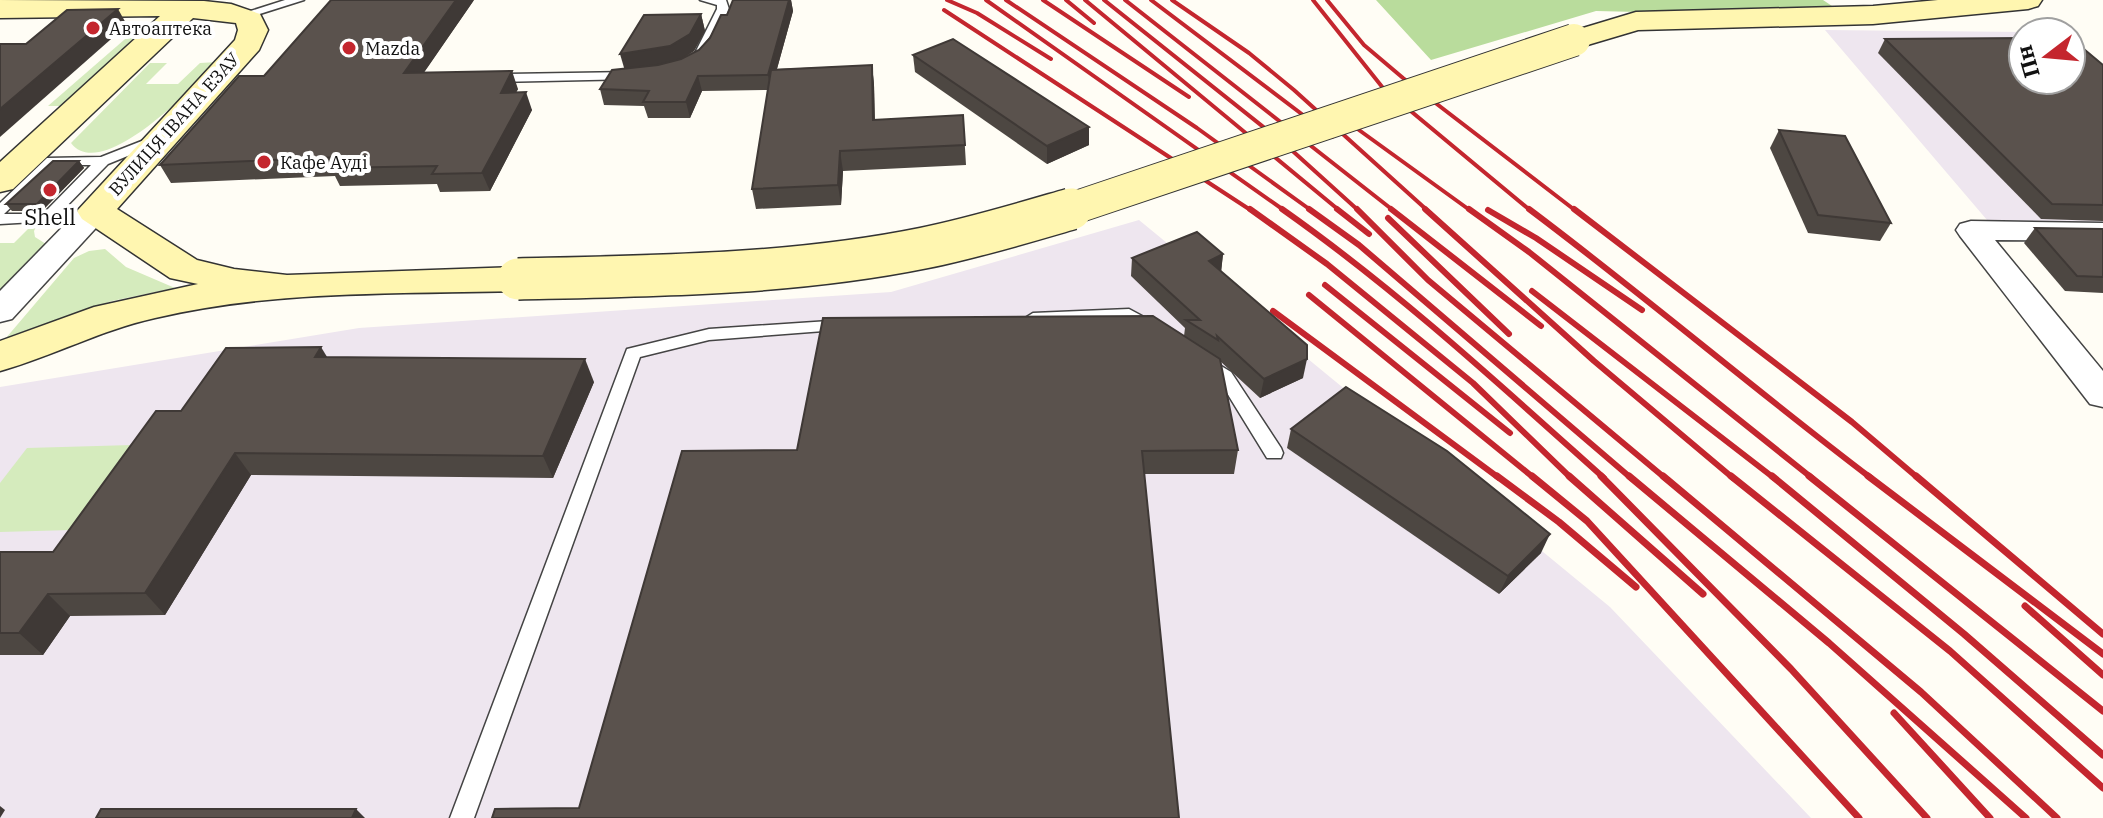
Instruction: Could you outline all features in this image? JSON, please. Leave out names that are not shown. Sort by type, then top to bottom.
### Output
[{"type":"main road","points":[[0,357],[119,313],[189,299],[287,287],[709,272],[793,266],[919,248],[1070,210],[1636,21],[1830,18],[2028,0]]},
{"type":"main road","points":[[0,9],[185,9],[229,11],[244,15]]},
{"type":"main road","points":[[0,181],[44,153],[185,9]]},
{"type":"main road","name":"ВУЛИЦЯ ІВАНА ЕЗАУ","points":[[244,15],[252,23],[253,33],[248,44],[161,137],[116,168],[95,211],[184,269],[220,279],[287,287]]},
{"type":"street","name":"ВУЛИЦЯ ІВАНА ЕЗАУ","points":[[0,311],[95,211]]},
{"type":"street","points":[[2103,232],[1971,230],[2103,395]]},
{"type":"lane","points":[[244,15],[298,0]]},
{"type":"lane","points":[[684,69],[697,61],[723,9],[722,2],[706,0]]},
{"type":"lane","points":[[501,78],[638,76]]},
{"type":"lane","points":[[0,211],[44,153],[116,168]]},
{"type":"lane","points":[[47,218],[116,168]]},
{"type":"lane","points":[[0,219],[47,218],[95,211]]},
{"type":"lane","points":[[1018,318],[1129,314],[1165,337]]},
{"type":"lane","points":[[462,818],[633,353],[659,343],[780,328],[860,325]]},
{"type":"lane","points":[[1189,353],[1225,376],[1274,453]]},
{"type":"shaded area","points":[[1825,30],[2007,32],[2007,96],[2087,96],[2087,84],[2103,88],[2103,225],[1987,220]]},
{"type":"shaded area","points":[[1139,220],[1610,607],[1811,818],[0,818],[0,387],[359,328],[891,292]]},
{"type":"green space","points":[[1376,0],[1823,0],[1835,8],[1681,13],[1596,11],[1431,60]]},
{"type":"green space","points":[[132,33],[133,38],[127,47],[61,106],[48,106]]},
{"type":"green space","points":[[217,62],[170,109],[125,141],[104,151],[85,152],[71,143],[150,63],[167,63],[146,84],[178,84],[200,63]]},
{"type":"green space","points":[[34,223],[38,223],[35,237],[49,246],[0,297],[0,243],[14,243]]},
{"type":"green space","points":[[105,249],[126,267],[175,288],[112,301],[6,338],[74,258],[89,251]]},
{"type":"green space","points":[[132,445],[72,530],[0,532],[0,483],[27,448]]},
{"type":"building","points":[[331,0],[456,0],[404,73],[512,71],[501,93],[526,92],[482,173],[432,174],[437,166],[331,168],[339,157],[160,165],[239,76],[264,76]]},
{"type":"building","points":[[733,0],[789,0],[768,75],[698,76],[686,102],[643,102],[649,91],[600,89],[612,70],[658,65],[699,50],[710,38],[721,15],[727,15]]},
{"type":"building","points":[[118,9],[0,109],[0,44],[26,44],[67,10]]},
{"type":"building","points":[[701,14],[690,34],[670,46],[620,54],[644,15]]},
{"type":"building","points":[[2007,38],[2007,96],[2087,96],[2087,52],[2103,65],[2103,205],[2052,204],[1885,39]]},
{"type":"building","points":[[953,39],[1089,127],[1047,146],[913,55]]},
{"type":"building","points":[[872,65],[873,120],[963,115],[965,145],[840,151],[838,185],[752,189],[771,70]]},
{"type":"building","points":[[1779,130],[1845,136],[1891,223],[1818,215]]},
{"type":"building","points":[[53,161],[79,161],[37,204],[6,204]]},
{"type":"building","points":[[2035,228],[2103,229],[2103,277],[2077,276]]},
{"type":"building","points":[[1197,232],[1223,254],[1209,261],[1307,345],[1307,359],[1264,379],[1217,336],[1218,340],[1186,320],[1200,320],[1132,258]]},
{"type":"building","points":[[1153,316],[1220,359],[1238,450],[1142,451],[1179,818],[492,818],[495,809],[579,808],[682,451],[797,450],[823,318]]},
{"type":"building","points":[[321,347],[315,357],[585,359],[543,456],[235,453],[145,593],[48,594],[19,633],[0,633],[0,552],[53,552],[156,411],[181,411],[226,348]]},
{"type":"building","points":[[1346,387],[1447,451],[1550,534],[1508,576],[1291,429]]},
{"type":"building","points":[[101,809],[356,809],[352,818],[96,818]]},
{"type":"railway","points":[[947,0],[977,13],[1051,59]]},
{"type":"railway","points":[[986,0],[1285,211]]},
{"type":"railway","points":[[1006,0],[1197,128],[1312,211]]},
{"type":"railway","points":[[1043,0],[1189,97]]},
{"type":"railway","points":[[1066,0],[1094,23]]},
{"type":"railway","points":[[1085,0],[1340,211]]},
{"type":"railway","points":[[1104,0],[1286,145],[1359,211]]},
{"type":"railway","points":[[1125,0],[1394,211]]},
{"type":"railway","points":[[1151,0],[1332,137]]},
{"type":"railway","points":[[1172,0],[1249,53],[1294,90],[1428,211]]},
{"type":"railway","points":[[1313,0],[1383,88],[1531,211]]},
{"type":"railway","points":[[1327,0],[1364,45],[1576,211]]},
{"type":"railway","points":[[944,10],[1252,211]]},
{"type":"railway","points":[[1341,117],[1471,211]]},
{"type":"railway","points":[[1250,209],[1327,264],[1473,383],[1571,478]]},
{"type":"railway","points":[[1282,209],[1407,305],[1604,478]]},
{"type":"railway","points":[[1309,209],[1359,245],[1631,478]]},
{"type":"railway","points":[[1337,209],[1369,234]]},
{"type":"railway","points":[[1391,209],[1541,326]]},
{"type":"railway","points":[[1425,209],[1594,361],[1733,478]]},
{"type":"railway","points":[[1469,209],[1529,252],[1812,478]]},
{"type":"railway","points":[[1529,209],[1871,478]]},
{"type":"railway","points":[[1574,209],[1852,422],[1918,478]]},
{"type":"railway","points":[[1488,210],[1536,238],[1642,310]]},
{"type":"railway","points":[[1359,211],[1428,280],[1665,478]]},
{"type":"railway","points":[[1388,218],[1509,334]]},
{"type":"railway","points":[[1325,285],[1510,433]]},
{"type":"railway","points":[[1532,291],[1774,478]]},
{"type":"railway","points":[[1309,295],[1534,478]]},
{"type":"railway","points":[[1273,311],[1499,478]]},
{"type":"railway","points":[[1497,476],[1559,522],[1636,587]]},
{"type":"railway","points":[[1532,476],[1587,521],[1859,818]]},
{"type":"railway","points":[[1569,476],[1703,594]]},
{"type":"railway","points":[[1601,476],[1791,669],[1927,818]]},
{"type":"railway","points":[[1629,476],[1829,643],[2026,818]]},
{"type":"railway","points":[[1663,476],[1921,692],[2057,818]]},
{"type":"railway","points":[[1731,476],[1950,651],[2103,788]]},
{"type":"railway","points":[[1772,476],[1964,634],[2103,755]]},
{"type":"railway","points":[[1809,476],[2103,711]]},
{"type":"railway","points":[[1868,476],[2103,654]]},
{"type":"railway","points":[[1916,476],[2103,634]]},
{"type":"railway","points":[[2025,606],[2103,675]]},
{"type":"railway","points":[[1894,713],[1990,818]]},
{"type":"place","name":"Автоаптека","points":[[93,28]]},
{"type":"place","name":"Mazda","points":[[349,48]]},
{"type":"place","name":"Кафе Ауді","points":[[264,162]]},
{"type":"place","name":"Shell","points":[[50,190]]}]
